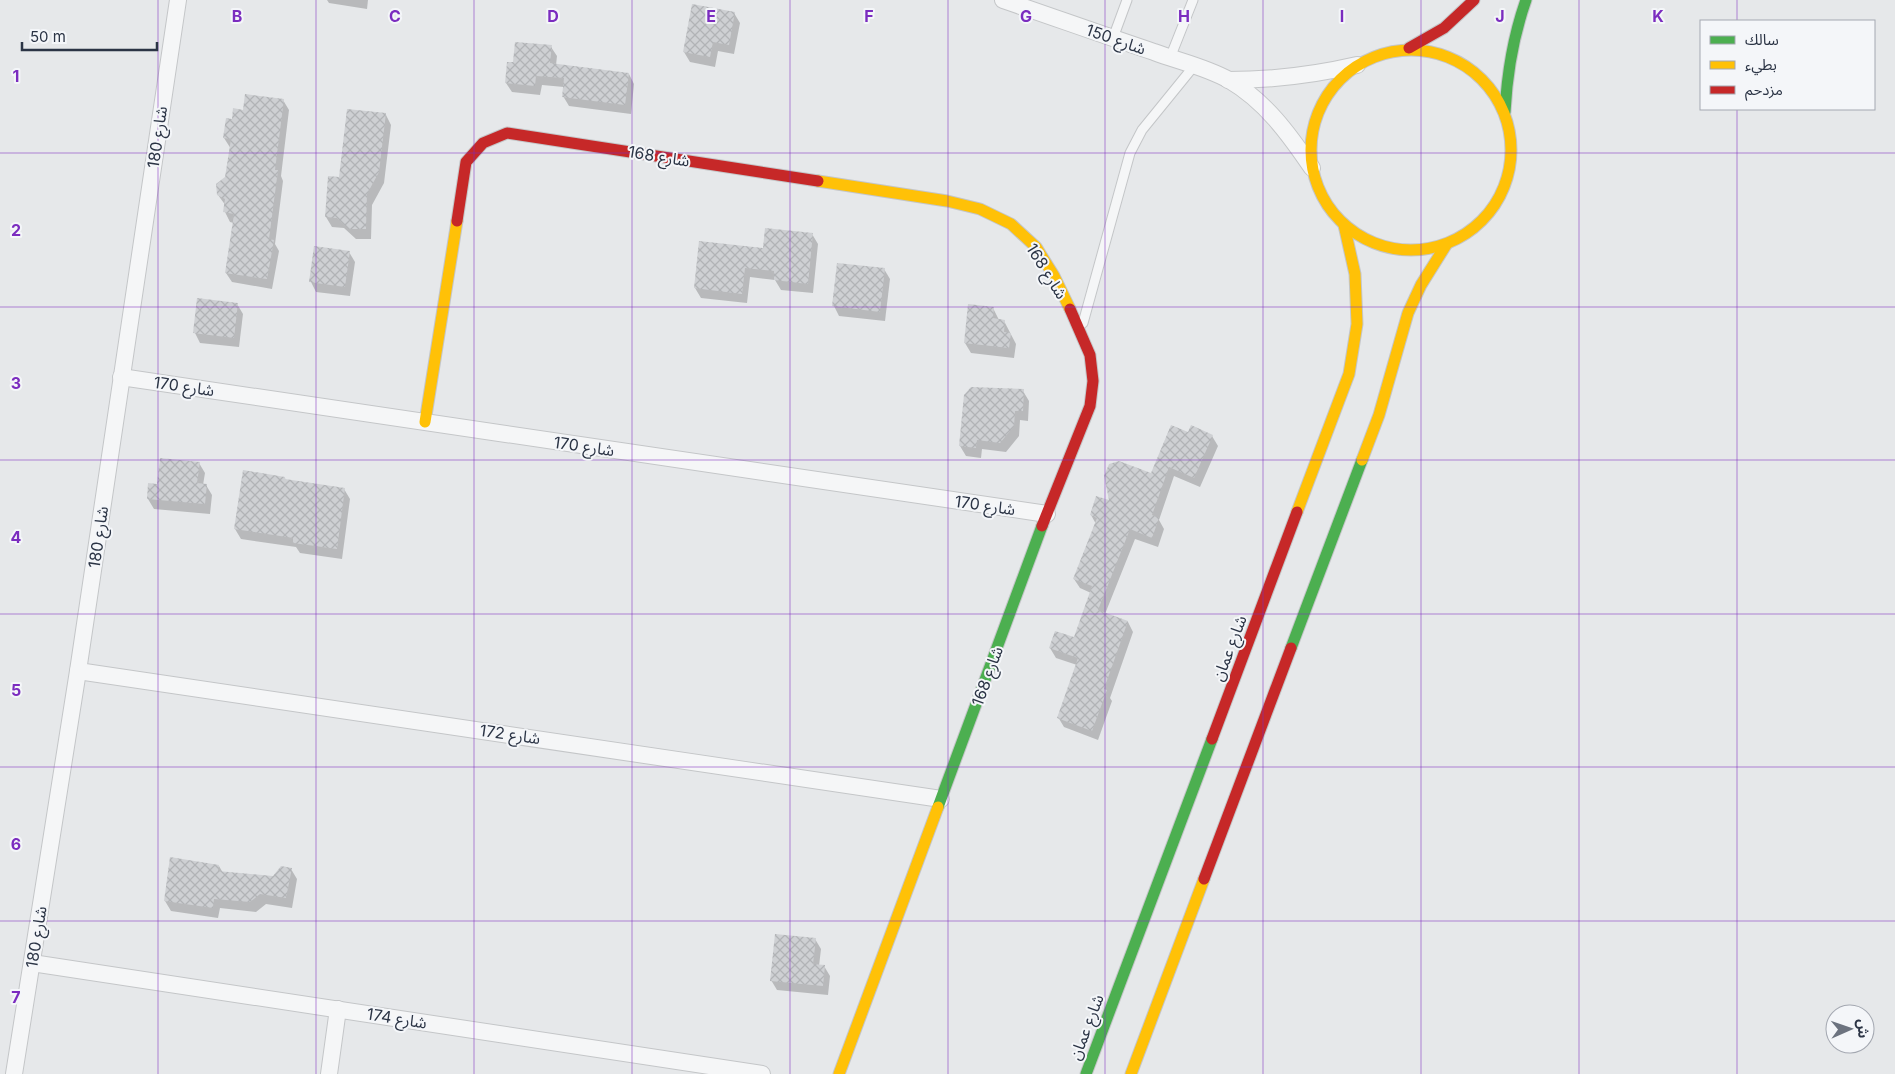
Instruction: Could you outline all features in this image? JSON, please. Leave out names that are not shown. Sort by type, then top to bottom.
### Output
[{"type":"main road","points":[[1408,48],[1439,52],[1466,65],[1489,85],[1505,112],[1512,138],[1511,165],[1504,191],[1490,214],[1470,233],[1446,245],[1419,251],[1392,250],[1366,241],[1344,226],[1323,199],[1312,168],[1311,138],[1319,110],[1335,84],[1357,64],[1382,53],[1408,48],[1437,35],[1462,15],[1474,0]]},
{"type":"main road","points":[[1505,112],[1507,78],[1513,44],[1526,0]]},
{"type":"main road","name":"شارع 168","points":[[425,422],[466,162],[476,148],[490,137],[507,133],[937,200],[980,209],[1011,224],[1036,247],[1054,276],[1081,331],[1090,355],[1093,380],[1090,406],[1047,514],[839,1074]]},
{"type":"main road","name":"شارع عمان","points":[[1086,1074],[1349,374],[1357,324],[1356,291],[1355,274],[1344,226]]},
{"type":"main road","points":[[1131,1074],[1379,414],[1403,327],[1414,298],[1428,271],[1446,245]]},
{"type":"street","name":"شارع 180","points":[[14,1074],[78,671],[178,0]]},
{"type":"street","name":"شارع 150","points":[[1002,0],[1194,66],[1228,80],[1253,97],[1276,118],[1312,168]]},
{"type":"street","name":"شارع 150","points":[[1228,80],[1293,78],[1357,64]]},
{"type":"street","name":"شارع 170","points":[[122,377],[1047,514]]},
{"type":"street","name":"شارع 172","points":[[78,671],[561,741],[941,799]]},
{"type":"street","name":"شارع 174","points":[[32,963],[762,1074]]},
{"type":"street","points":[[329,1074],[338,1009]]},
{"type":"lane","points":[[1113,38],[1127,0]]},
{"type":"lane","points":[[1170,58],[1193,0]]},
{"type":"lane","points":[[1081,331],[1130,153],[1142,130],[1194,66]]},
{"type":"building","points":[[692,4],[735,12],[729,45],[713,42],[710,57],[683,52]]},
{"type":"building","points":[[515,42],[552,45],[550,63],[629,73],[625,105],[562,97],[564,78],[536,76],[535,86],[505,83],[507,62],[513,62]]},
{"type":"building","points":[[245,94],[284,99],[275,170],[278,170],[269,239],[274,240],[267,279],[225,273],[234,214],[223,212],[225,199],[217,195],[216,184],[225,177],[231,139],[223,138],[226,118],[232,119],[233,108],[243,110]]},
{"type":"building","points":[[347,109],[386,113],[379,172],[367,194],[366,229],[349,229],[337,218],[325,217],[328,176],[339,177]]},
{"type":"building","points":[[765,228],[813,233],[808,284],[774,280],[774,271],[745,268],[742,294],[694,288],[699,241],[763,248]]},
{"type":"building","points":[[314,246],[350,251],[345,287],[309,282]]},
{"type":"building","points":[[837,263],[885,268],[880,312],[832,306]]},
{"type":"building","points":[[197,298],[238,303],[234,338],[193,333]]},
{"type":"building","points":[[968,304],[994,307],[993,318],[1005,320],[1004,332],[1011,333],[1009,348],[964,343]]},
{"type":"building","points":[[971,387],[1024,389],[1023,411],[1015,411],[1014,426],[1000,443],[977,440],[976,448],[959,446],[964,395]]},
{"type":"building","points":[[1171,425],[1188,432],[1191,425],[1213,435],[1194,478],[1169,467],[1152,515],[1159,518],[1152,538],[1130,529],[1098,610],[1128,621],[1104,689],[1107,690],[1092,731],[1057,718],[1078,658],[1049,648],[1055,631],[1074,637],[1092,586],[1073,579],[1097,518],[1090,515],[1096,496],[1109,500],[1104,476],[1109,464],[1119,461],[1151,473]]},
{"type":"building","points":[[160,458],[200,462],[197,483],[207,484],[205,504],[147,499],[148,483],[157,484]]},
{"type":"building","points":[[243,470],[285,477],[285,479],[345,488],[337,549],[293,543],[293,538],[234,529]]},
{"type":"building","points":[[170,857],[219,865],[218,871],[273,876],[281,866],[292,868],[286,898],[260,894],[250,902],[214,899],[213,908],[164,901]]},
{"type":"building","points":[[775,934],[816,938],[813,964],[825,965],[823,986],[770,981]]},
{"type":"traffic: fast","points":[[1505,112],[1511,55],[1526,0]]},
{"type":"traffic: fast","points":[[1291,648],[1362,460]]},
{"type":"traffic: fast","points":[[938,807],[1042,526]]},
{"type":"traffic: fast","points":[[1086,1074],[1212,739]]},
{"type":"traffic: slow","points":[[1421,50],[1431,51],[1458,61],[1475,72],[1489,86],[1504,112],[1510,130],[1511,150],[1510,170],[1500,197],[1489,214],[1475,228],[1458,239],[1431,249],[1401,250],[1391,249],[1364,239],[1347,228],[1333,214],[1322,197],[1312,170],[1311,140],[1312,130],[1322,103],[1333,86],[1347,72],[1364,61],[1391,51],[1421,50]]},
{"type":"traffic: slow","points":[[818,181],[947,201],[980,209],[1011,224],[1036,247],[1054,276],[1070,309]]},
{"type":"traffic: slow","points":[[425,422],[457,221]]},
{"type":"traffic: slow","points":[[1297,512],[1349,374],[1357,324],[1355,274],[1344,225]]},
{"type":"traffic: slow","points":[[1362,460],[1379,415],[1408,313],[1421,285],[1446,245]]},
{"type":"traffic: slow","points":[[839,1074],[938,807]]},
{"type":"traffic: slow","points":[[1131,1074],[1204,879]]},
{"type":"traffic: jam","points":[[1409,48],[1444,28],[1474,0]]},
{"type":"traffic: jam","points":[[457,221],[466,162],[483,143],[507,133],[818,181]]},
{"type":"traffic: jam","points":[[1042,526],[1090,406],[1093,381],[1090,355],[1070,309]]},
{"type":"traffic: jam","points":[[1212,739],[1297,512]]},
{"type":"traffic: jam","points":[[1204,879],[1291,648]]}]
